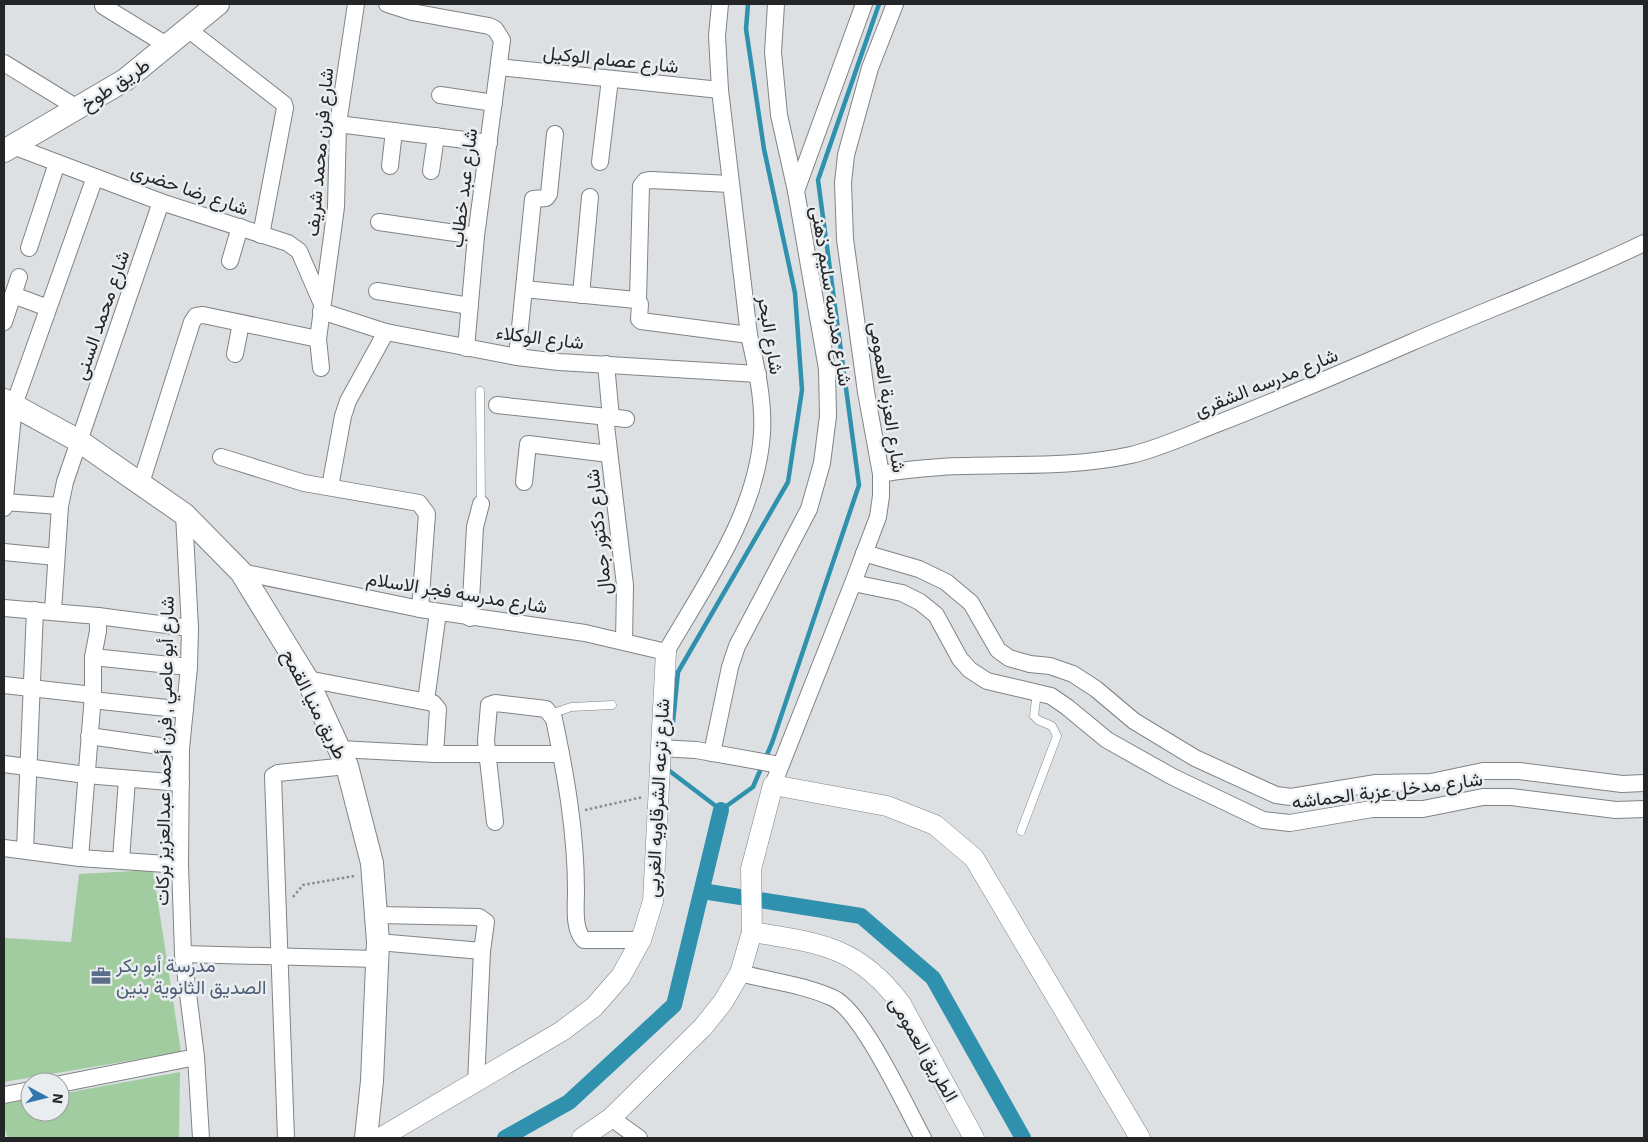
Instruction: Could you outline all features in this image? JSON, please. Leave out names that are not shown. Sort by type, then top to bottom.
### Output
[{"type":"main road","name":"طريق طوخ","points":[[8,149],[125,80],[189,30],[218,4]]},
{"type":"main road","name":"طريق منيا القمح","points":[[9,403],[79,441],[184,514],[241,572],[307,679],[343,757],[360,813],[373,875],[377,951],[372,1081],[366,1138]]},
{"type":"street","name":"شارع فرن محمد شريف","points":[[321,368],[318,340],[336,207],[338,124],[356,4]]},
{"type":"street","name":"شارع عبد خطاب","points":[[387,4],[412,12],[489,26],[500,34],[502,40],[476,236],[466,348]]},
{"type":"street","name":"شارع البحر","points":[[666,652],[728,544],[751,490],[762,433],[758,374],[749,335],[720,90],[717,36],[720,4]]},
{"type":"street","name":"شارع مدرسه سليم ذهنى","points":[[712,753],[730,668],[737,646],[809,509],[822,463],[828,416],[827,368],[796,191],[779,115],[773,52],[776,4]]},
{"type":"street","points":[[796,191],[864,4]]},
{"type":"street","name":"شارع العزبة العمومى","points":[[773,785],[778,765],[878,517],[881,496],[881,474],[866,392],[845,238],[843,183],[846,155],[870,68],[895,4]]},
{"type":"street","points":[[103,6],[168,46]]},
{"type":"street","points":[[189,30],[284,104],[285,108],[261,235]]},
{"type":"street","points":[[4,63],[79,108]]},
{"type":"street","name":"شارع عصام الوكيل","points":[[499,67],[720,90]]},
{"type":"street","points":[[600,162],[610,79]]},
{"type":"street","points":[[440,95],[494,103]]},
{"type":"street","points":[[338,124],[489,143]]},
{"type":"street","points":[[390,166],[394,131]]},
{"type":"street","points":[[517,357],[534,199],[546,198],[549,194],[555,134]]},
{"type":"street","points":[[431,171],[436,136]]},
{"type":"street","name":"شارع رضا حضرى","points":[[8,149],[58,163],[161,202],[288,243],[299,251],[322,308]]},
{"type":"street","points":[[29,248],[58,163]]},
{"type":"street","points":[[4,508],[9,403],[48,308],[95,177]]},
{"type":"street","points":[[730,184],[651,180],[645,181],[641,186],[639,319],[641,321],[749,335]]},
{"type":"street","points":[[581,295],[590,197]]},
{"type":"street","name":"شارع محمد السنى","points":[[52,611],[60,506],[65,482],[161,202]]},
{"type":"street","points":[[380,222],[476,236]]},
{"type":"street","points":[[230,261],[240,228]]},
{"type":"street","name":"شارع مدرسه الشقرى","points":[[881,474],[938,466],[1053,465],[1094,462],[1134,454],[1299,392],[1495,306],[1570,278],[1644,243]]},
{"type":"street","points":[[4,322],[19,277]]},
{"type":"street","points":[[524,290],[638,300]]},
{"type":"street","points":[[377,291],[470,306]]},
{"type":"street","points":[[13,296],[48,308]]},
{"type":"street","name":"شارع الوكلاء","points":[[322,308],[386,332],[517,357],[758,374]]},
{"type":"street","points":[[141,483],[194,318],[204,315],[318,340]]},
{"type":"street","points":[[236,354],[241,323]]},
{"type":"street","points":[[330,487],[343,416],[348,401],[386,332]]},
{"type":"street","name":"شارع دكتور جمال","points":[[606,364],[614,418],[610,454],[625,585],[624,642]]},
{"type":"street","points":[[497,405],[614,418]]},
{"type":"street","points":[[524,482],[528,444],[610,454]]},
{"type":"street","points":[[221,457],[296,480],[419,502],[424,507],[426,514],[420,609]]},
{"type":"street","points":[[4,502],[60,506]]},
{"type":"street","points":[[470,618],[475,527],[481,504]]},
{"type":"street","name":"شارع أبو عاصي , فرن أحمد عبدالعزيز بركات","points":[[184,514],[190,628],[189,667],[181,749],[180,865],[182,954],[196,1057],[201,1138]]},
{"type":"street","points":[[4,552],[56,556]]},
{"type":"street","name":"شارع مدخل عزبة الحماشه","points":[[864,553],[919,569],[946,582],[971,603],[998,650],[1008,658],[1030,664],[1050,666],[1073,674],[1096,689],[1134,720],[1195,758],[1276,795],[1291,797],[1376,783],[1397,784],[1434,793],[1512,797],[1644,783]]},
{"type":"street","name":"شارع مدرسه فجر الاسلام","points":[[241,572],[420,609],[470,618],[547,627],[666,652]]},
{"type":"street","name":"شارع مدخل عزبة الحماشه","points":[[853,583],[902,593],[920,602],[936,615],[960,659],[970,670],[987,681],[1018,690],[1051,696],[1107,740],[1173,777],[1263,820],[1290,823],[1372,809],[1392,810],[1483,771],[1519,771],[1561,791],[1616,810],[1644,809]]},
{"type":"street","points":[[4,608],[52,611],[190,628]]},
{"type":"street","points":[[25,849],[35,610]]},
{"type":"street","points":[[426,701],[438,612]]},
{"type":"street","points":[[80,858],[90,736],[93,657],[98,631],[98,616]]},
{"type":"street","name":"شارع ترعه الشرقاويه الغربى","points":[[380,1138],[562,1031],[594,1007],[621,976],[641,940],[653,901],[666,652]]},
{"type":"street","points":[[93,657],[189,667]]},
{"type":"street","points":[[307,679],[433,703],[438,709],[435,754]]},
{"type":"street","points":[[4,685],[185,710]]},
{"type":"street","points":[[495,822],[486,728],[491,703],[541,707],[551,714],[561,754],[571,814],[576,873],[576,912],[581,936],[584,940],[641,940]]},
{"type":"street","points":[[90,736],[181,749]]},
{"type":"street","points":[[660,748],[712,753],[778,765]]},
{"type":"street","points":[[286,1138],[273,776],[278,773],[343,757],[435,754],[561,754]]},
{"type":"street","points":[[4,764],[127,780],[181,784]]},
{"type":"street","points":[[121,859],[127,780]]},
{"type":"street","points":[[582,1138],[611,1118],[703,1027],[723,1002],[740,973],[752,932],[751,869],[773,785],[887,806],[935,825],[974,858],[1140,1138]]},
{"type":"street","points":[[4,848],[25,849],[80,858],[121,859],[180,865]]},
{"type":"street","points":[[376,914],[483,918],[486,922],[482,951],[476,1083]]},
{"type":"street","name":"الطريق العمومى","points":[[752,932],[828,946],[850,955],[868,967],[886,984],[901,1004],[974,1138]]},
{"type":"street","points":[[182,954],[279,957],[377,951],[482,951]]},
{"type":"street","points":[[740,973],[815,991],[834,998],[847,1007],[863,1029],[923,1138]]},
{"type":"street","points":[[70,1082],[196,1057]]},
{"type":"street","points":[[4,1095],[20,1092]]},
{"type":"street","points":[[611,1118],[639,1138]]},
{"type":"lane","points":[[480,391],[481,504]]},
{"type":"lane","points":[[1021,831],[1057,740],[1056,732],[1052,726],[1038,720],[1034,716],[1037,692]]},
{"type":"lane","points":[[551,714],[571,707],[612,705]]},
{"type":"path","points":[[571,814],[660,793]]},
{"type":"path","points":[[278,915],[303,885],[335,878],[373,875]]},
{"type":"green space","points":[[153,870],[181,1052],[63,1072],[20,1072],[20,1079],[4,1082],[4,938],[71,942],[79,874]]},
{"type":"green space","points":[[180,1072],[179,1138],[8,1138],[4,1127],[4,1104],[20,1101],[20,1122],[70,1122],[70,1092]]},
{"type":"waterway","points":[[672,732],[678,672],[788,482],[802,390],[795,293],[764,149],[746,29],[748,4]]},
{"type":"waterway","points":[[667,769],[721,810],[753,787],[772,743],[859,485],[818,180],[879,4]]},
{"type":"waterway","points":[[505,1138],[569,1102],[674,1005],[721,810]]},
{"type":"waterway","points":[[702,891],[861,916],[933,978],[1023,1138]]},
{"type":"place","name":"مدرسة أبو بكر الصديق الثانوية بنين","points":[[101,976]]}]
